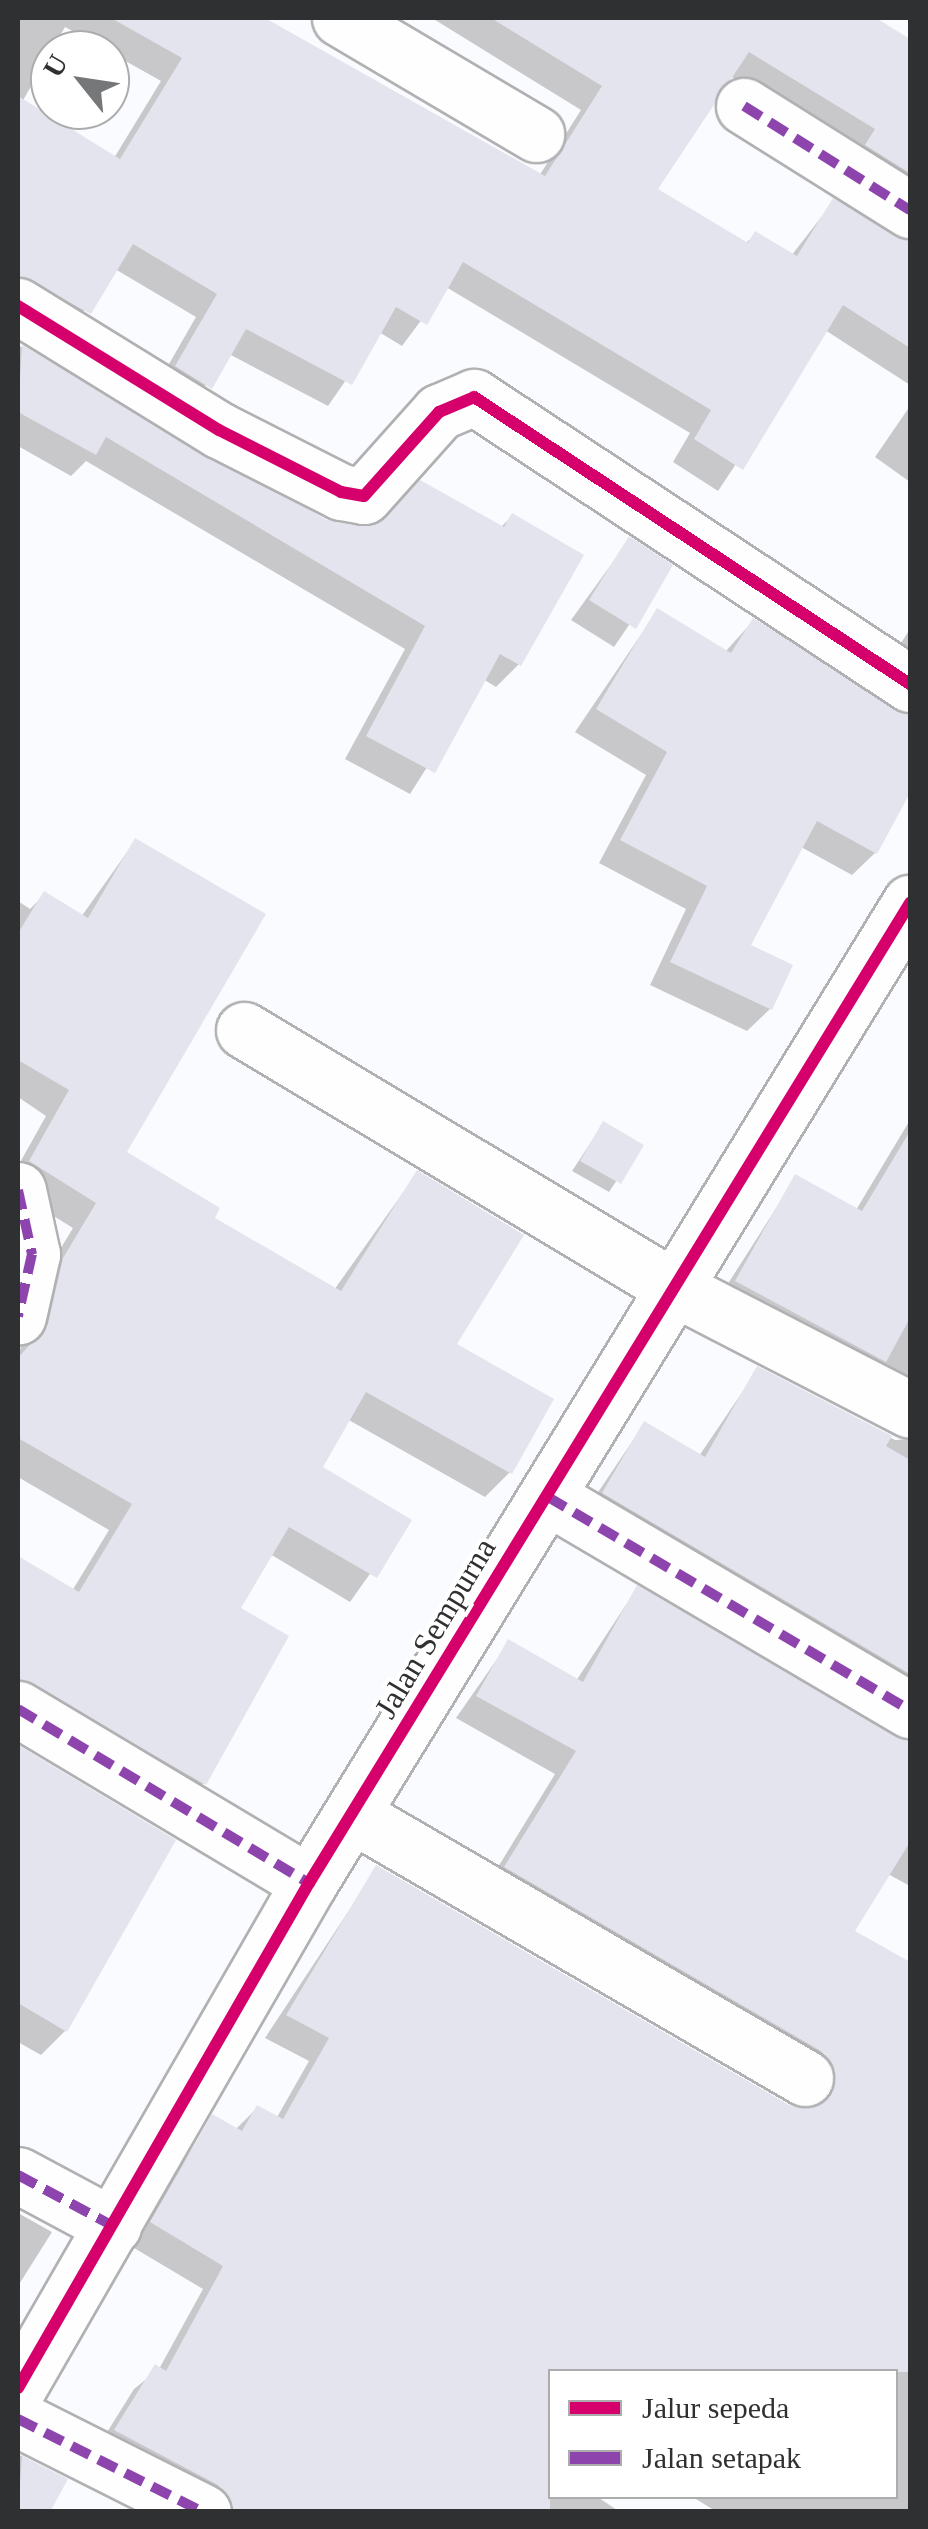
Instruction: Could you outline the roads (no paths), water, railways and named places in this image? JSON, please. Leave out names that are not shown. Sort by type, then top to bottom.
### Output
[{"type":"street","points":[[340,18],[536,134]]},
{"type":"street","points":[[744,106],[910,210]]},
{"type":"street","points":[[18,306],[219,430],[342,492],[364,496],[440,412],[474,397],[910,684]]},
{"type":"street","name":"Jalan Sempurna","points":[[18,2388],[309,1883],[910,903]]},
{"type":"street","points":[[244,1030],[676,1289],[910,1410]]},
{"type":"street","points":[[18,1190],[32,1254],[18,1316]]},
{"type":"street","points":[[548,1497],[910,1710]]},
{"type":"street","points":[[18,1709],[309,1883]]},
{"type":"street","points":[[353,1816],[806,2078]]},
{"type":"street","points":[[18,2175],[113,2226]]},
{"type":"street","points":[[18,2419],[203,2512]]}]
